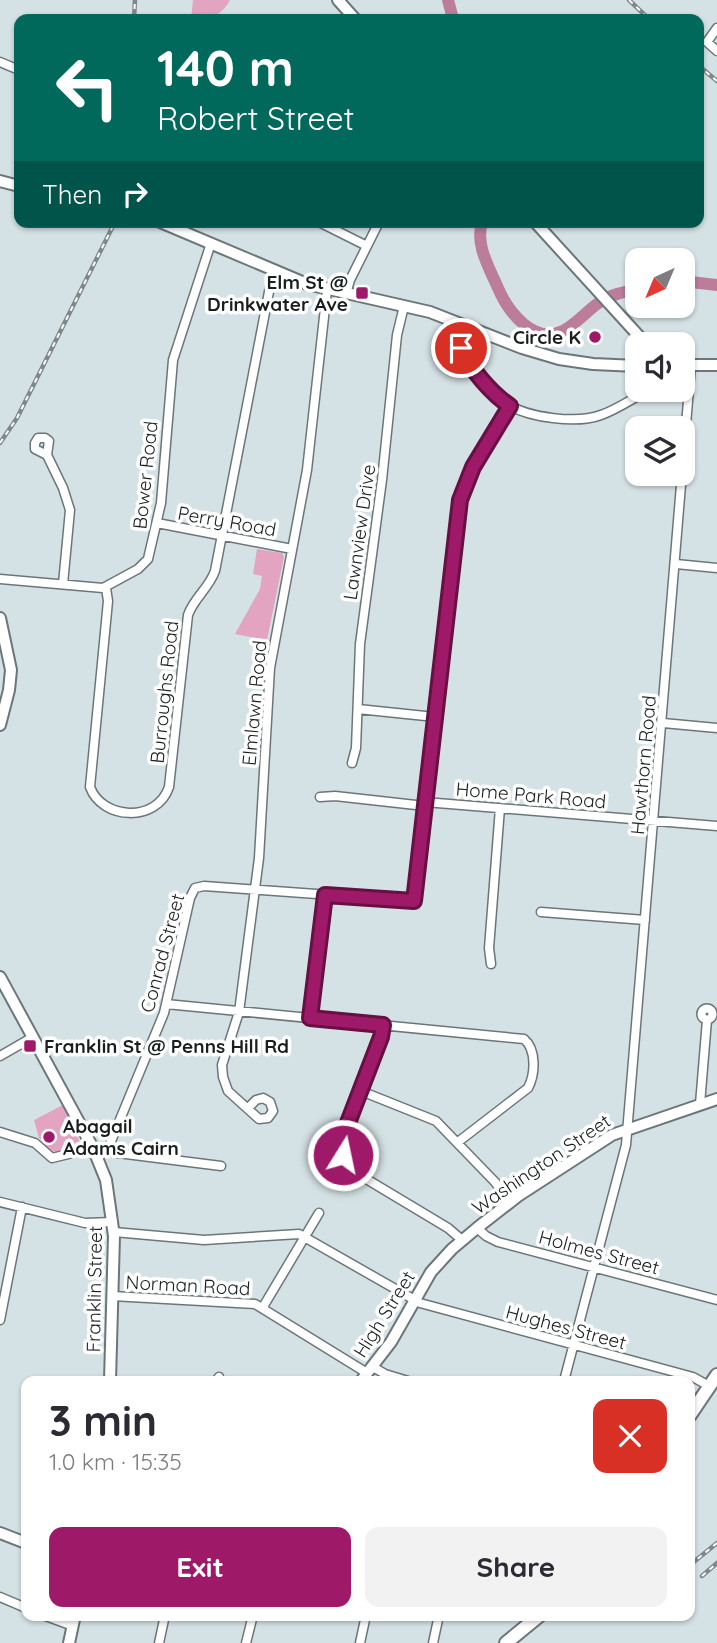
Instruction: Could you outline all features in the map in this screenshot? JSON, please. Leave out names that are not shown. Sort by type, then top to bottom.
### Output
[{"type":"main road","points":[[338,0],[351,14]]},
{"type":"main road","points":[[177,228],[273,271],[327,290],[404,306],[559,359],[625,366]]},
{"type":"main road","points":[[540,228],[635,332]]},
{"type":"main road","points":[[695,365],[717,365]]},
{"type":"main road","points":[[0,618],[11,670],[0,726]]},
{"type":"main road","name":"Franklin Street","points":[[0,977],[17,1011],[99,1150],[113,1227],[110,1376]]},
{"type":"main road","name":"Washington Street","points":[[436,1266],[462,1240],[510,1202],[612,1135],[717,1099]]},
{"type":"main road","name":"High Street","points":[[367,1374],[391,1342],[436,1266]]},
{"type":"main road","points":[[695,1407],[713,1380]]},
{"type":"main road","points":[[0,1533],[21,1542]]},
{"type":"main road","points":[[69,1643],[74,1621]]},
{"type":"main road","points":[[506,1643],[533,1621]]},
{"type":"street","points":[[717,28],[707,42],[717,51]]},
{"type":"street","points":[[331,228],[367,246]]},
{"type":"street","points":[[345,294],[376,228]]},
{"type":"street","name":"Bower Road","points":[[106,588],[147,562],[162,498],[172,366],[211,243]]},
{"type":"street","name":"Burroughs Road","points":[[106,588],[108,601],[89,783],[95,797],[105,807],[145,811],[161,803],[169,787],[187,618],[192,605],[212,579],[273,271]]},
{"type":"street","name":"Elmlawn Road","points":[[248,1108],[228,1091],[222,1070],[239,1012],[255,890],[270,674],[314,417],[327,290]]},
{"type":"street","name":"Lawnview Drive","points":[[352,763],[356,752],[363,622],[398,330],[404,306]]},
{"type":"street","points":[[465,325],[460,342],[464,355],[494,393],[510,406],[540,416],[584,419],[601,415],[626,402]]},
{"type":"street","name":"Hawthorn Road","points":[[565,1376],[625,1153],[689,402]]},
{"type":"street","points":[[425,804],[460,500],[473,467],[510,406]]},
{"type":"street","points":[[47,455],[70,510],[62,584]]},
{"type":"street","name":"Perry Road","points":[[157,523],[292,548]]},
{"type":"street","points":[[676,564],[717,568]]},
{"type":"street","points":[[0,579],[106,588]]},
{"type":"street","points":[[358,709],[435,718]]},
{"type":"street","points":[[663,723],[717,728]]},
{"type":"street","name":"Home Park Road","points":[[320,797],[500,808],[717,826]]},
{"type":"street","name":"Conrad Street","points":[[99,1150],[166,1004],[193,890],[204,886],[414,901],[425,804]]},
{"type":"street","points":[[491,964],[489,948],[500,808]]},
{"type":"street","points":[[310,1018],[325,895]]},
{"type":"street","points":[[541,912],[645,920]]},
{"type":"street","points":[[166,1004],[519,1037],[531,1045],[533,1054],[532,1079],[526,1091],[458,1142]]},
{"type":"street","points":[[699,1104],[707,1020]]},
{"type":"street","points":[[383,1025],[344,1140],[342,1152],[346,1164],[462,1240]]},
{"type":"street","points":[[0,1056],[33,1037]]},
{"type":"street","points":[[361,1091],[428,1117],[458,1142],[510,1202]]},
{"type":"street","points":[[0,1132],[35,1143],[52,1158],[99,1150],[221,1166]]},
{"type":"street","points":[[0,1202],[88,1223],[204,1240],[293,1233],[305,1237]]},
{"type":"street","points":[[0,1320],[4,1277],[22,1207]]},
{"type":"street","points":[[263,1307],[319,1213]]},
{"type":"street","name":"Holmes Street","points":[[477,1228],[494,1240],[717,1300]]},
{"type":"street","name":"Hughes Street","points":[[305,1237],[414,1301],[689,1376]]},
{"type":"street","name":"Norman Road","points":[[112,1296],[245,1302],[263,1307],[367,1374],[392,1376]]},
{"type":"street","name":"Hughes Street","points":[[695,1377],[713,1380]]},
{"type":"street","points":[[0,1597],[21,1606]]},
{"type":"street","points":[[159,1643],[164,1621]]},
{"type":"street","points":[[246,1643],[252,1621]]},
{"type":"street","points":[[360,1643],[365,1621]]},
{"type":"street","points":[[433,1643],[438,1621]]},
{"type":"shaded area","points":[[193,0],[230,0],[217,14],[192,14]]},
{"type":"shaded area","points":[[257,549],[282,553],[284,557],[267,640],[235,634],[260,589],[262,576],[253,574]]},
{"type":"shaded area","points":[[63,1105],[82,1147],[55,1152],[39,1138],[34,1120]]},
{"type":"waterway","points":[[448,0],[452,14]]},
{"type":"waterway","points":[[481,228],[480,239],[487,264],[502,297],[515,316],[532,330],[542,334],[563,331],[602,301],[625,292]]},
{"type":"waterway","points":[[695,282],[717,285]]},
{"type":"railway","points":[[134,14],[135,0]]},
{"type":"railway","points":[[629,0],[644,14]]},
{"type":"railway","points":[[704,70],[717,81]]},
{"type":"railway","points":[[0,443],[17,418],[112,228]]},
{"type":"railway","points":[[695,1561],[717,1543]]},
{"type":"railway","points":[[702,1576],[717,1563]]},
{"type":"place","name":"Elm St @ Drinkwater Ave","points":[[362,293]]},
{"type":"place","name":"Circle K","points":[[595,337]]},
{"type":"place","name":"Franklin St @ Penns Hill Rd","points":[[30,1046]]},
{"type":"place","name":"Abagail Adams Cairn","points":[[49,1137]]},
{"type":"route","points":[[343,1155],[346,1128],[381,1037],[383,1025],[310,1018],[325,895],[414,901],[456,519],[466,481],[510,406],[468,362],[461,348]]}]
